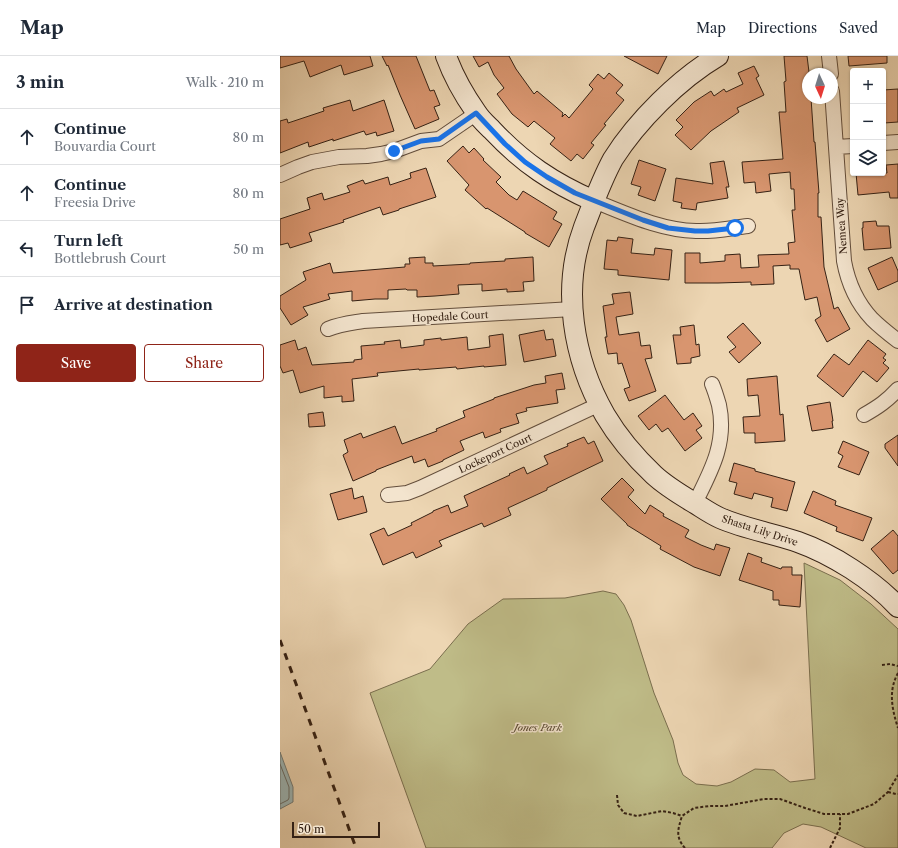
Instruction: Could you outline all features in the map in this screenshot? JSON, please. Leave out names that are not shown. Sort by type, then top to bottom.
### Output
[{"type":"street","points":[[446,56],[476,113],[505,144],[525,162],[575,193],[643,220],[668,228],[708,231],[748,226]]},
{"type":"street","points":[[829,56],[830,68]]},
{"type":"street","name":"Shasta Lily Drive","points":[[708,58],[665,97],[647,115],[631,135],[613,159],[594,201],[578,243],[572,289],[576,337],[586,374],[606,417],[621,439],[656,477],[676,492],[718,517],[742,526],[797,541],[823,552],[865,578],[897,603]]},
{"type":"street","name":"Nemea Way","points":[[833,104],[846,274],[864,309],[872,319],[898,342]]},
{"type":"street","points":[[280,175],[312,162],[339,157],[381,154],[421,141],[439,139],[476,113]]},
{"type":"street","points":[[886,144],[898,142]]},
{"type":"street","points":[[836,147],[850,146]]},
{"type":"street","name":"Hopedale Court","points":[[328,329],[342,324],[363,321],[573,309]]},
{"type":"street","points":[[695,503],[712,468],[721,430],[719,404],[712,384]]},
{"type":"street","points":[[864,415],[879,407],[898,389]]},
{"type":"street","name":"Lockeport Court","points":[[388,495],[407,493],[420,488],[600,404]]},
{"type":"path","points":[[882,665],[890,664],[898,666]]},
{"type":"path","points":[[898,673],[891,693],[898,728]]},
{"type":"path","points":[[685,848],[677,832],[682,816],[694,808],[725,806],[764,799],[780,798],[824,814],[848,814],[874,804],[888,792],[898,775]]},
{"type":"path","points":[[888,792],[898,794]]},
{"type":"path","points":[[617,795],[618,805],[624,813],[637,816],[662,811],[682,816]]},
{"type":"path","points":[[830,848],[840,828],[840,814]]},
{"type":"green space","name":"Jones Park","points":[[804,563],[840,580],[871,604],[898,629],[898,848],[866,848],[821,827],[803,824],[784,833],[772,848],[426,848],[370,693],[430,669],[468,624],[503,599],[565,598],[603,591],[616,594],[624,605],[631,620],[654,693],[673,740],[678,763],[683,775],[696,784],[717,786],[731,782],[755,769],[774,770],[790,782],[815,779]]},
{"type":"water","points":[[280,752],[293,787],[293,802],[280,809]]},
{"type":"building","points":[[280,56],[370,56],[373,66],[344,75],[341,65],[310,77],[304,61],[280,68]]},
{"type":"building","points":[[382,56],[416,56],[430,91],[434,90],[440,105],[434,107],[439,119],[415,129],[388,65],[387,66]]},
{"type":"building","points":[[473,56],[509,56],[516,69],[534,94],[537,91],[563,113],[562,117],[565,114],[569,118],[593,89],[589,85],[598,74],[604,79],[609,73],[623,85],[616,93],[624,100],[604,124],[606,125],[591,143],[594,145],[583,159],[577,154],[571,161],[550,144],[555,138],[534,121],[528,127],[512,114],[497,94],[504,88],[494,75],[488,62],[479,67]]},
{"type":"building","points":[[624,56],[667,56],[658,74]]},
{"type":"building","points":[[784,56],[807,56],[808,68],[802,68],[802,104],[811,104],[819,193],[818,217],[821,217],[824,267],[834,309],[838,307],[850,329],[827,342],[815,320],[821,316],[817,297],[805,300],[799,269],[790,269],[790,265],[773,266],[774,284],[751,285],[751,282],[685,283],[685,253],[700,253],[700,263],[725,261],[725,255],[740,254],[741,268],[759,267],[758,255],[789,254],[788,243],[795,242],[792,210],[795,210],[794,189],[791,189],[790,172],[769,174],[771,191],[756,193],[755,182],[744,183],[742,162],[783,159],[779,112],[786,112],[784,82],[786,81]]},
{"type":"building","points":[[848,56],[887,56],[887,63],[849,66]]},
{"type":"building","points":[[754,66],[759,76],[756,78],[764,95],[737,108],[739,112],[711,131],[691,150],[675,135],[683,127],[676,120],[694,102],[711,91],[714,96],[724,89],[726,92],[743,84],[738,73]]},
{"type":"building","points":[[898,89],[898,122],[886,123],[886,90]]},
{"type":"building","points":[[350,100],[353,111],[384,100],[394,131],[377,136],[376,132],[366,135],[364,131],[309,147],[308,142],[280,153],[280,121],[287,119],[288,123],[324,111],[323,108]]},
{"type":"building","points":[[463,146],[469,153],[474,148],[484,159],[483,160],[501,177],[496,182],[509,195],[517,200],[523,191],[557,212],[553,219],[562,224],[549,247],[487,208],[486,209],[465,190],[469,185],[447,161]]},
{"type":"building","points":[[639,160],[666,169],[655,201],[638,195],[641,187],[631,184]]},
{"type":"building","points":[[724,161],[729,187],[726,187],[728,198],[697,203],[696,210],[681,208],[682,203],[673,201],[676,178],[713,184],[710,163]]},
{"type":"building","points":[[898,164],[898,198],[890,198],[889,192],[858,195],[856,176],[886,176],[886,165]]},
{"type":"building","points":[[426,168],[436,197],[383,215],[380,207],[343,220],[344,222],[309,233],[312,241],[290,248],[288,243],[280,245],[280,219],[310,209],[307,198],[322,193],[324,200],[350,192],[347,186],[363,180],[365,184],[388,177],[390,185],[411,178],[410,173]]},
{"type":"building","points":[[876,221],[877,226],[889,226],[891,248],[864,250],[862,228],[863,222]]},
{"type":"building","points":[[618,237],[633,239],[631,253],[654,255],[655,248],[672,250],[669,280],[618,275],[618,270],[604,269],[607,240],[617,241]]},
{"type":"building","points":[[425,257],[425,263],[433,263],[433,266],[505,261],[505,259],[533,257],[534,281],[523,282],[524,291],[507,292],[507,289],[482,291],[482,284],[458,285],[459,294],[435,296],[417,297],[417,290],[388,290],[388,299],[352,301],[352,291],[328,294],[330,299],[303,307],[308,315],[291,325],[280,308],[280,296],[306,280],[303,272],[330,263],[333,273],[405,267],[405,264],[410,264],[409,258]]},
{"type":"building","points":[[892,257],[898,271],[898,281],[878,290],[868,268]]},
{"type":"building","points":[[630,292],[633,314],[616,317],[619,335],[639,332],[641,346],[650,345],[652,358],[645,359],[656,391],[629,401],[624,389],[630,387],[622,363],[618,364],[617,353],[608,354],[605,337],[607,337],[603,306],[614,304],[612,294]]},
{"type":"building","points":[[743,323],[761,343],[739,363],[729,352],[736,347],[727,337]]},
{"type":"building","points":[[694,325],[696,345],[699,344],[700,356],[691,358],[691,363],[677,364],[673,335],[681,335],[680,327]]},
{"type":"building","points":[[544,330],[546,340],[553,339],[556,356],[524,362],[519,335]]},
{"type":"building","points":[[503,334],[506,365],[457,369],[456,367],[419,369],[377,373],[378,376],[352,379],[354,401],[342,402],[342,396],[324,398],[324,386],[300,393],[293,370],[283,373],[280,366],[280,345],[295,340],[298,350],[306,347],[312,365],[354,362],[354,360],[362,359],[361,346],[385,344],[384,342],[400,340],[401,348],[424,345],[424,340],[467,337],[468,350],[490,347],[489,336]]},
{"type":"building","points":[[868,340],[886,354],[883,358],[886,360],[883,363],[889,368],[877,382],[863,371],[843,397],[817,376],[834,354],[849,365]]},
{"type":"building","points":[[562,373],[565,389],[556,390],[558,403],[526,408],[527,411],[516,414],[519,423],[500,429],[501,432],[485,438],[483,432],[460,441],[464,450],[428,467],[425,459],[414,463],[412,456],[353,481],[343,455],[348,452],[344,440],[361,433],[363,438],[395,426],[402,444],[437,431],[436,429],[465,417],[463,411],[494,398],[534,385],[546,383],[545,376]]},
{"type":"building","points":[[777,376],[780,415],[783,414],[785,441],[755,443],[755,433],[744,433],[743,417],[760,416],[758,395],[748,396],[747,379]]},
{"type":"building","points":[[665,395],[684,420],[693,413],[702,426],[696,430],[702,438],[685,451],[668,428],[662,432],[656,424],[649,430],[638,416]]},
{"type":"building","points":[[830,402],[833,428],[812,431],[807,406]]},
{"type":"building","points":[[323,412],[325,426],[309,427],[308,414]]},
{"type":"building","points":[[898,435],[898,466],[885,448],[885,444]]},
{"type":"building","points":[[584,437],[588,444],[594,441],[603,461],[508,508],[511,515],[484,527],[482,523],[439,541],[442,546],[416,558],[413,552],[383,565],[370,534],[384,528],[388,536],[412,525],[411,523],[433,511],[448,505],[451,513],[468,506],[464,496],[524,467],[527,474],[548,464],[544,456],[568,446],[567,444]]},
{"type":"building","points":[[843,441],[869,452],[859,475],[838,467],[843,456],[838,453]]},
{"type":"building","points":[[734,463],[755,469],[755,471],[795,482],[787,511],[771,507],[773,498],[754,493],[752,499],[734,494],[737,483],[729,481]]},
{"type":"building","points":[[622,478],[634,490],[628,497],[645,514],[650,505],[664,514],[663,516],[689,530],[685,537],[714,550],[716,544],[730,548],[720,576],[694,567],[660,549],[661,546],[627,525],[601,499]]},
{"type":"building","points":[[352,488],[354,499],[363,496],[367,512],[338,520],[330,494]]},
{"type":"building","points":[[813,491],[836,501],[835,505],[872,518],[863,541],[836,531],[837,527],[804,513]]},
{"type":"building","points":[[893,530],[898,536],[898,570],[893,574],[871,549]]},
{"type":"building","points":[[748,553],[762,558],[761,562],[781,569],[782,567],[792,567],[792,575],[802,575],[800,607],[779,605],[779,600],[773,600],[773,591],[739,580]]},
{"type":"railway","points":[[280,640],[356,848]]},
{"type":"route","points":[[394,151],[421,141],[439,139],[476,113],[505,144],[525,162],[575,193],[643,220],[668,228],[708,231],[735,228]]}]
